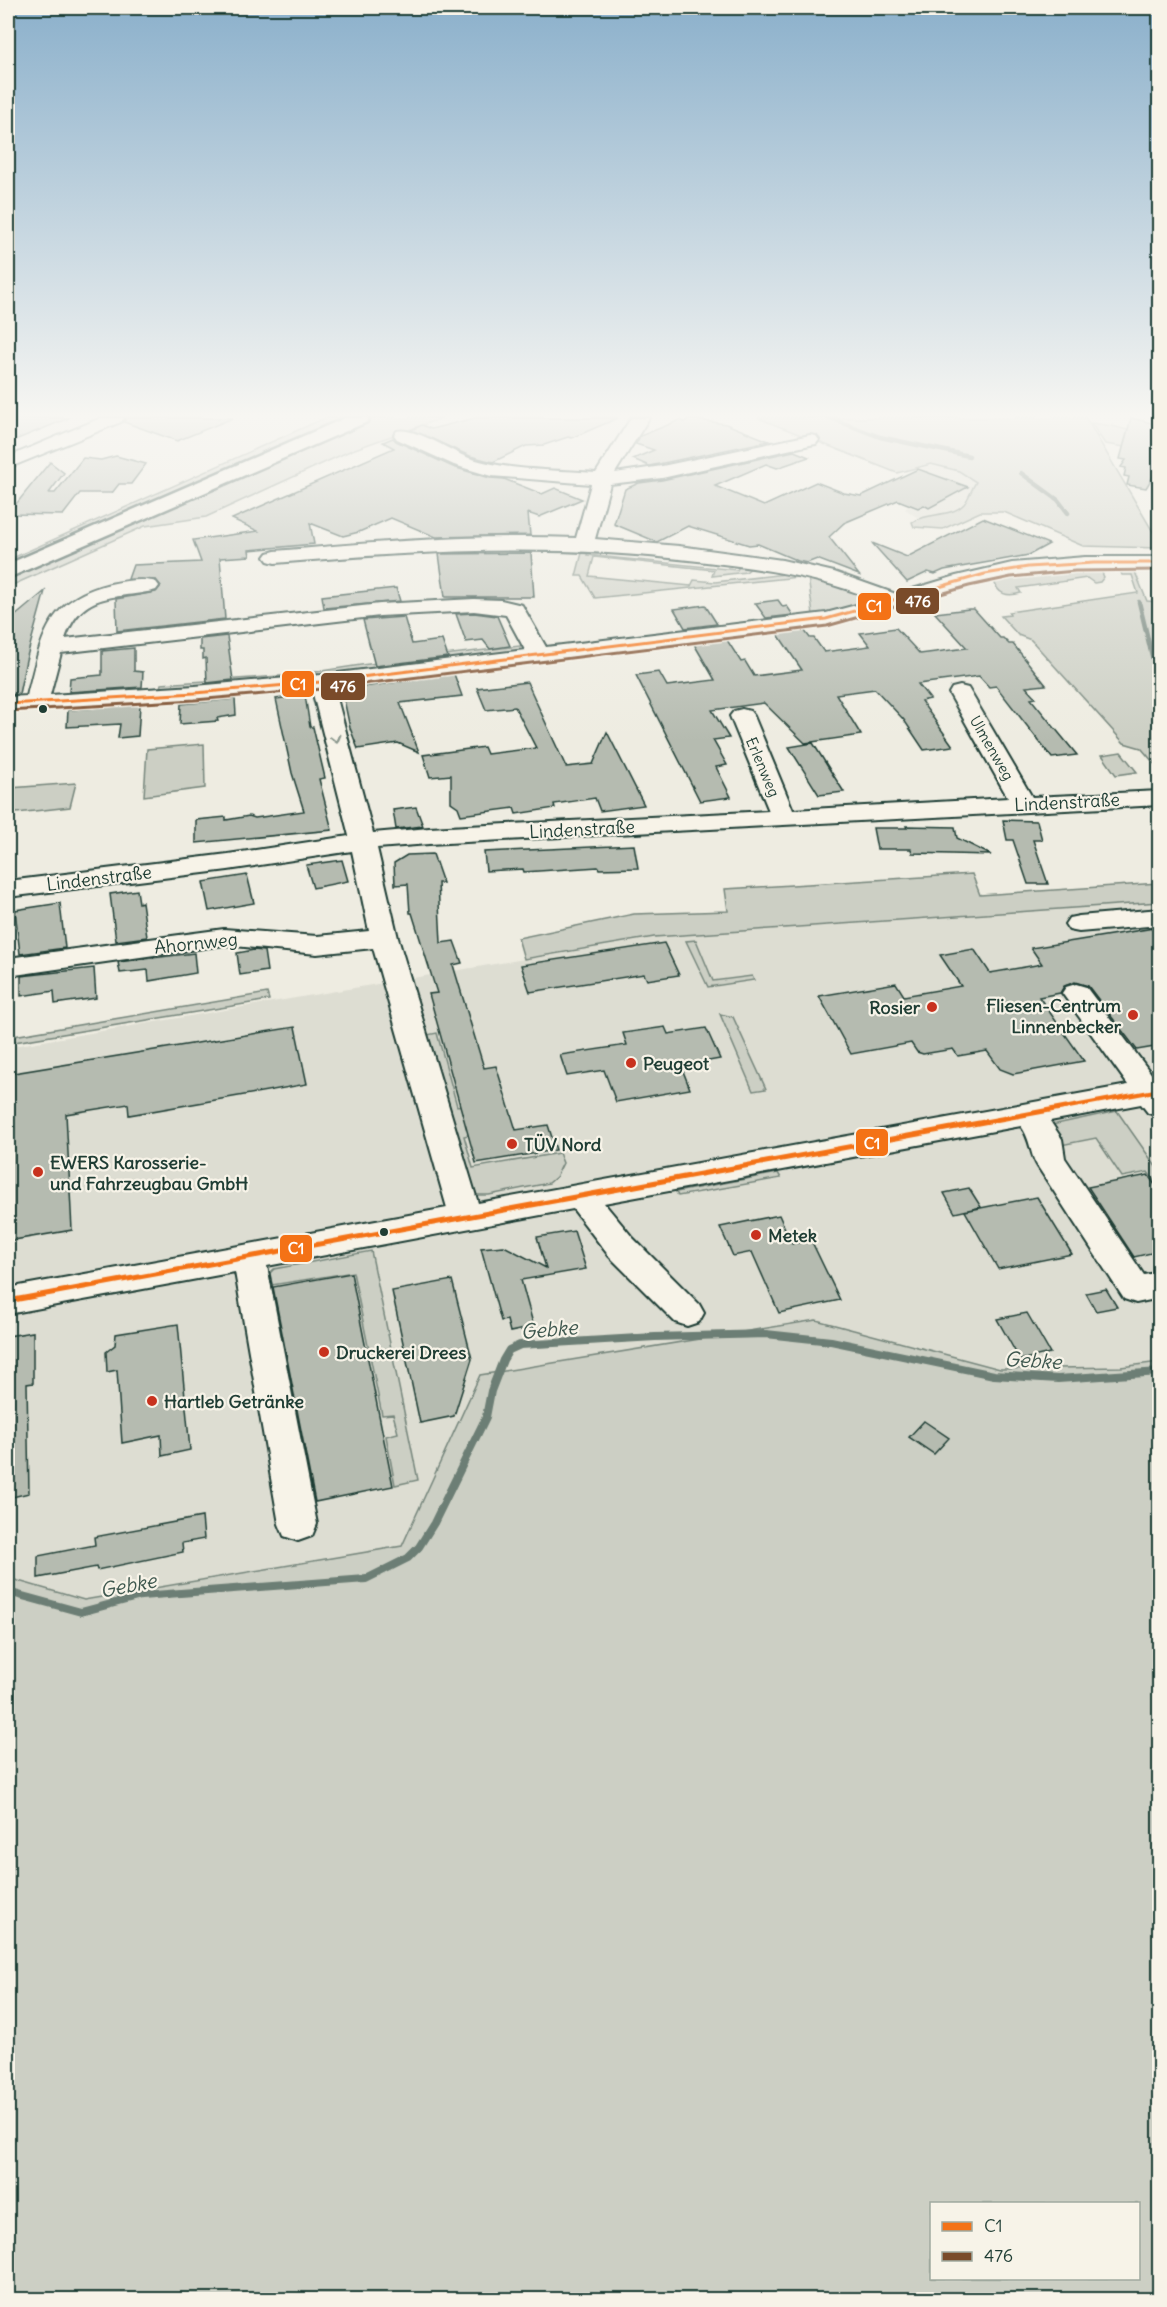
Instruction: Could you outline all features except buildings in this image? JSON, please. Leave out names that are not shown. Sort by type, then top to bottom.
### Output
[{"type":"main road","points":[[8,572],[113,526]]},
{"type":"street","points":[[584,544],[589,526]]},
{"type":"street","points":[[275,557],[451,544],[584,544],[696,554],[779,566],[835,577],[895,601]]},
{"type":"street","points":[[8,704],[204,693],[321,682],[826,619],[964,580],[1029,566],[1079,563],[1160,563]]},
{"type":"street","points":[[37,702],[56,630],[71,608],[109,590],[149,586]]},
{"type":"street","points":[[51,646],[380,610],[474,605],[501,606],[514,610],[538,655]]},
{"type":"street","points":[[321,682],[363,842],[384,938],[466,1217]]},
{"type":"street","name":"Ulmenweg","points":[[960,693],[1024,804]]},
{"type":"street","name":"Erlenweg","points":[[742,716],[784,817]]},
{"type":"street","name":"Lindenstraße","points":[[8,889],[228,862],[363,842],[429,836],[1160,798]]},
{"type":"street","points":[[1079,924],[1160,917]]},
{"type":"street","name":"Ahornweg","points":[[8,967],[224,937],[317,945],[384,938]]},
{"type":"street","points":[[8,1301],[1030,1115],[1156,1096],[1076,993]]},
{"type":"street","points":[[1030,1115],[1046,1139],[1049,1160],[1136,1290],[1160,1285]]},
{"type":"street","points":[[580,1196],[621,1247],[687,1312]]},
{"type":"street","points":[[249,1257],[298,1524]]},
{"type":"shaded area","points":[[85,526],[100,526],[8,566],[8,560]]},
{"type":"shaded area","points":[[130,526],[147,526],[8,587],[8,579]]},
{"type":"shaded area","points":[[913,526],[950,526],[943,529]]},
{"type":"shaded area","points":[[1036,526],[1149,526],[1159,542],[1159,548],[1083,546]]},
{"type":"shaded area","points":[[583,549],[589,549],[587,555],[737,570],[740,565],[753,566],[746,572],[712,576],[714,570],[594,557],[589,576],[691,586],[694,580],[715,582],[794,573],[806,576],[595,598],[582,576],[576,576]]},
{"type":"shaded area","points":[[1118,567],[1133,567],[1147,601],[1159,602],[1159,769],[1141,748],[1124,743],[1031,640],[1018,635],[1001,616],[1010,615],[1009,612],[1138,593],[1132,575],[1122,575]]},
{"type":"shaded area","points":[[1100,569],[1104,577],[1100,582],[1094,583],[1087,578],[1018,588],[1021,593],[1012,595],[1000,592],[994,580],[1064,570]]},
{"type":"shaded area","points":[[808,577],[863,591],[869,598],[856,607],[813,615]]},
{"type":"shaded area","points":[[528,645],[532,654],[159,692],[161,684],[295,675]]},
{"type":"shaded area","points":[[204,744],[205,788],[144,796],[147,749]]},
{"type":"shaded area","points":[[1121,752],[1137,772],[1116,775],[1102,755]]},
{"type":"shaded area","points":[[76,783],[70,807],[8,814],[10,788]]},
{"type":"shaded area","points":[[972,874],[980,895],[1159,883],[1159,902],[654,937],[524,959],[518,938],[634,914],[728,911],[725,889]]},
{"type":"shaded area","points":[[1159,902],[1159,1362],[1121,1367],[1000,1369],[816,1320],[481,1375],[402,1546],[84,1600],[8,1578],[8,1047],[654,937]]},
{"type":"shaded area","points":[[696,940],[713,981],[752,976],[754,980],[708,987],[686,941]]},
{"type":"shaded area","points":[[267,993],[269,1000],[8,1043],[8,1037]]},
{"type":"shaded area","points":[[720,1014],[733,1017],[766,1089],[753,1091]]},
{"type":"shaded area","points":[[437,1033],[457,1106],[473,1103],[481,1132],[464,1136],[473,1168],[559,1153],[563,1163],[556,1177],[549,1183],[489,1195],[477,1195],[468,1187],[427,1035]]},
{"type":"shaded area","points":[[1117,1111],[1159,1171],[1159,1188],[1148,1172],[1122,1177],[1096,1138],[1061,1145],[1047,1126]]},
{"type":"shaded area","points":[[778,1173],[781,1178],[678,1196],[676,1192]]},
{"type":"shaded area","points":[[371,1251],[418,1480],[395,1485],[386,1436],[398,1433],[393,1414],[382,1415],[353,1272],[272,1285],[270,1273],[274,1269]]},
{"type":"shaded area","points":[[816,1320],[1000,1369],[1121,1367],[1159,1362],[1159,2299],[8,2299],[8,1578],[84,1600],[402,1546],[480,1375]]},
{"type":"waterway","points":[[1139,602],[1160,689]]},
{"type":"waterway","name":"Gebke","points":[[8,1592],[81,1612],[141,1596],[366,1579],[408,1558],[419,1547],[434,1523],[486,1417],[491,1391],[503,1360],[509,1350],[520,1345],[655,1337],[766,1334],[831,1341],[994,1375],[1058,1379],[1160,1372]]},
{"type":"transit line","name":"C1","points":[[8,704],[195,693],[321,682],[826,619],[1006,570],[1050,565],[1160,563]]},
{"type":"transit line","name":"476","points":[[8,711],[195,700],[322,689],[827,626],[969,586],[1032,574],[1160,570]]},
{"type":"transit line","name":"C1","points":[[8,1301],[1160,1090]]},
{"type":"place","name":"Rosier","points":[[932,1007]]},
{"type":"place","name":"Fliesen-Centrum Linnenbecker","points":[[1133,1015]]},
{"type":"place","name":"Peugeot","points":[[631,1063]]},
{"type":"place","name":"TÜV Nord","points":[[512,1144]]},
{"type":"place","name":"EWERS Karosserie- und Fahrzeugbau GmbH","points":[[38,1172]]},
{"type":"place","name":"Metek","points":[[756,1235]]},
{"type":"place","name":"Druckerei Drees","points":[[324,1352]]},
{"type":"place","name":"Hartleb Getränke","points":[[152,1401]]}]
